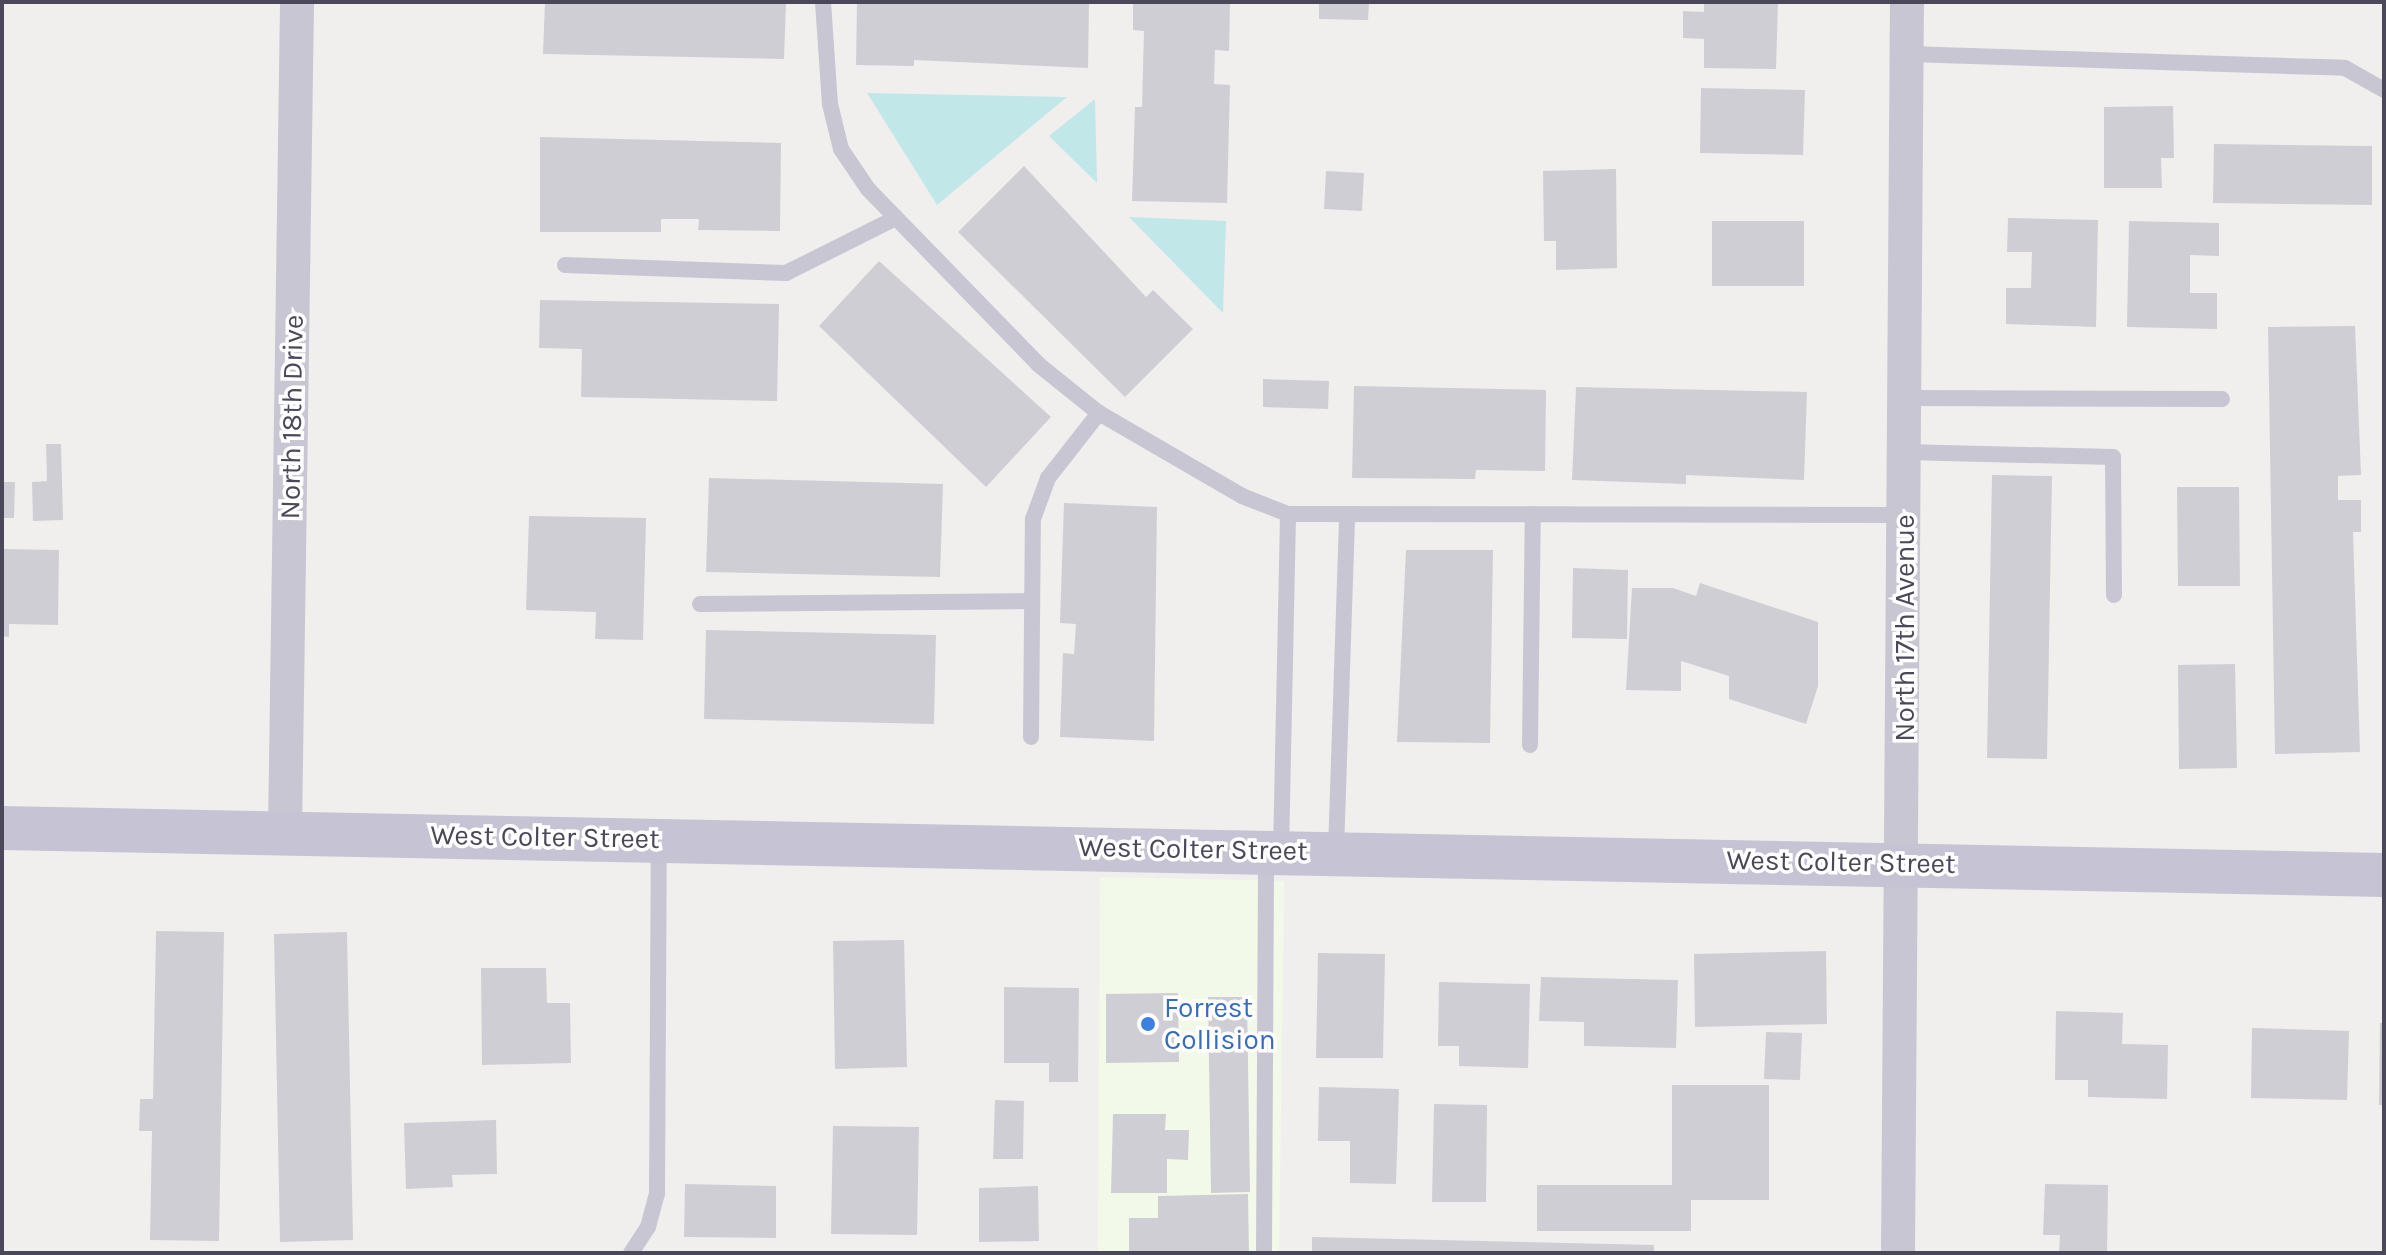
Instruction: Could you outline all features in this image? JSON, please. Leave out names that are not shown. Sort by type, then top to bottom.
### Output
[{"type":"street","name":"North 18th Drive","points":[[285,832],[297,2]]},
{"type":"street","name":"North 17th Avenue","points":[[1898,1253],[1907,2]]},
{"type":"street","name":"West Colter Street","points":[[2,828],[1336,851],[2384,875]]},
{"type":"lane","points":[[823,2],[827,88],[841,149],[868,189],[1039,365],[1099,413],[1242,496],[1288,514],[1905,515]]},
{"type":"lane","points":[[1907,54],[2345,68],[2384,90]]},
{"type":"lane","points":[[565,265],[786,273],[896,218]]},
{"type":"lane","points":[[1905,398],[2222,399]]},
{"type":"lane","points":[[1031,737],[1033,519],[1048,478],[1099,413]]},
{"type":"lane","points":[[1905,452],[2113,457],[2114,595]]},
{"type":"lane","points":[[1264,1253],[1274,850],[1288,514]]},
{"type":"lane","points":[[1336,851],[1347,514]]},
{"type":"lane","points":[[1530,745],[1533,514]]},
{"type":"lane","points":[[700,604],[1030,601]]},
{"type":"lane","points":[[631,1253],[648,1227],[657,1194],[659,839]]},
{"type":"shaded area","points":[[867,93],[1067,97],[937,205]]},
{"type":"shaded area","points":[[1095,99],[1097,183],[1049,136]]},
{"type":"shaded area","points":[[1129,217],[1226,221],[1223,313]]},
{"type":"shaded area","points":[[1100,877],[1284,881],[1279,1253],[1098,1253]]},
{"type":"building","points":[[545,2],[786,2],[784,59],[543,54]]},
{"type":"building","points":[[857,2],[1089,2],[1088,68],[914,60],[914,66],[856,65]]},
{"type":"building","points":[[1133,2],[1230,2],[1229,51],[1215,50],[1214,84],[1230,85],[1227,203],[1132,201],[1135,107],[1142,107],[1144,31],[1133,30]]},
{"type":"building","points":[[1319,2],[1369,2],[1368,20],[1319,19]]},
{"type":"building","points":[[1704,2],[1778,2],[1776,69],[1704,68],[1704,39],[1683,38],[1683,11],[1704,12]]},
{"type":"building","points":[[1701,88],[1805,90],[1803,155],[1700,153]]},
{"type":"building","points":[[2173,106],[2174,158],[2161,158],[2162,188],[2104,188],[2104,107]]},
{"type":"building","points":[[540,137],[781,143],[780,231],[698,230],[699,219],[661,219],[661,232],[540,232]]},
{"type":"building","points":[[2214,144],[2372,146],[2372,205],[2213,203]]},
{"type":"building","points":[[1024,166],[1146,297],[1153,290],[1193,329],[1125,397],[958,232]]},
{"type":"building","points":[[1616,169],[1617,268],[1556,270],[1556,241],[1544,241],[1543,171]]},
{"type":"building","points":[[1326,171],[1364,173],[1362,211],[1324,209]]},
{"type":"building","points":[[2008,218],[2098,220],[2096,327],[2006,324],[2006,288],[2031,288],[2032,252],[2007,252]]},
{"type":"building","points":[[1712,221],[1804,221],[1804,286],[1712,286]]},
{"type":"building","points":[[2129,221],[2219,223],[2219,256],[2190,255],[2190,293],[2217,293],[2217,329],[2127,327]]},
{"type":"building","points":[[879,261],[1051,417],[986,487],[819,326]]},
{"type":"building","points":[[540,300],[779,304],[777,401],[581,397],[582,349],[539,348]]},
{"type":"building","points":[[2355,326],[2361,475],[2338,476],[2338,500],[2361,500],[2361,532],[2353,532],[2360,752],[2275,754],[2268,327]]},
{"type":"building","points":[[1263,379],[1329,381],[1328,409],[1263,407]]},
{"type":"building","points":[[1354,386],[1546,390],[1545,471],[1476,470],[1475,479],[1352,478]]},
{"type":"building","points":[[1576,387],[1807,392],[1804,480],[1686,475],[1686,484],[1572,480]]},
{"type":"building","points":[[46,444],[61,444],[63,520],[33,521],[32,482],[47,481]]},
{"type":"building","points":[[1992,475],[2052,476],[2047,759],[1987,758]]},
{"type":"building","points":[[709,478],[943,484],[940,577],[706,572]]},
{"type":"building","points":[[2,482],[15,482],[14,518],[2,518]]},
{"type":"building","points":[[2177,487],[2239,487],[2240,586],[2178,586]]},
{"type":"building","points":[[1064,503],[1157,507],[1154,741],[1060,737],[1063,653],[1074,654],[1076,624],[1060,623]]},
{"type":"building","points":[[529,516],[646,518],[643,640],[595,639],[596,612],[526,610]]},
{"type":"building","points":[[2,549],[59,550],[58,625],[9,624],[9,637],[2,636]]},
{"type":"building","points":[[1406,550],[1493,550],[1490,743],[1397,742]]},
{"type":"building","points":[[1573,568],[1628,570],[1627,639],[1572,638]]},
{"type":"building","points":[[1700,583],[1818,622],[1818,686],[1806,724],[1729,699],[1729,676],[1681,661],[1681,691],[1626,690],[1632,588],[1673,588],[1696,596]]},
{"type":"building","points":[[706,630],[936,635],[934,724],[704,719]]},
{"type":"building","points":[[2235,664],[2237,768],[2179,769],[2178,665]]},
{"type":"building","points":[[156,931],[224,932],[219,1241],[150,1240],[152,1131],[139,1131],[140,1099],[153,1099]]},
{"type":"building","points":[[347,932],[353,1240],[280,1242],[274,934]]},
{"type":"building","points":[[904,940],[907,1067],[835,1069],[833,941]]},
{"type":"building","points":[[1826,951],[1827,1024],[1695,1027],[1694,954]]},
{"type":"building","points":[[1318,953],[1385,954],[1383,1058],[1316,1058]]},
{"type":"building","points":[[481,968],[546,968],[547,1003],[570,1003],[571,1063],[482,1065]]},
{"type":"building","points":[[1541,977],[1678,980],[1676,1048],[1584,1046],[1584,1022],[1539,1021]]},
{"type":"building","points":[[1439,982],[1530,984],[1528,1068],[1459,1066],[1459,1046],[1438,1046]]},
{"type":"building","points":[[1004,987],[1079,988],[1078,1082],[1049,1082],[1049,1063],[1004,1063]]},
{"type":"building","points":[[1178,993],[1179,1062],[1106,1063],[1106,994]]},
{"type":"building","points":[[1208,997],[1247,997],[1250,1192],[1211,1193]]},
{"type":"building","points":[[2056,1011],[2123,1013],[2122,1044],[2168,1045],[2167,1099],[2088,1097],[2088,1080],[2055,1080]]},
{"type":"building","points":[[2380,1023],[2384,1023],[2384,1105],[2379,1105]]},
{"type":"building","points":[[2252,1028],[2349,1031],[2347,1100],[2251,1098]]},
{"type":"building","points":[[1766,1032],[1802,1033],[1800,1080],[1764,1079]]},
{"type":"building","points":[[1672,1085],[1769,1085],[1769,1200],[1691,1200],[1691,1231],[1537,1231],[1537,1185],[1672,1185]]},
{"type":"building","points":[[1319,1087],[1399,1089],[1396,1184],[1350,1183],[1350,1141],[1318,1141]]},
{"type":"building","points":[[995,1100],[1024,1101],[1023,1159],[993,1159]]},
{"type":"building","points":[[1434,1104],[1487,1105],[1486,1202],[1432,1202]]},
{"type":"building","points":[[1113,1114],[1166,1114],[1165,1130],[1189,1130],[1188,1160],[1167,1159],[1167,1193],[1111,1193]]},
{"type":"building","points":[[496,1120],[497,1174],[452,1175],[453,1187],[406,1189],[404,1123]]},
{"type":"building","points":[[833,1126],[919,1127],[917,1235],[831,1234]]},
{"type":"building","points":[[685,1184],[776,1186],[776,1238],[684,1237]]},
{"type":"building","points":[[2045,1184],[2108,1185],[2107,1253],[2059,1253],[2060,1235],[2043,1235]]},
{"type":"building","points":[[1038,1186],[1039,1241],[979,1242],[979,1188]]},
{"type":"building","points":[[1248,1194],[1249,1253],[1129,1253],[1129,1218],[1158,1218],[1158,1196]]},
{"type":"building","points":[[1312,1237],[1654,1245],[1654,1253],[1312,1253]]},
{"type":"place","name":"Forrest Collision","points":[[1148,1024]]}]
